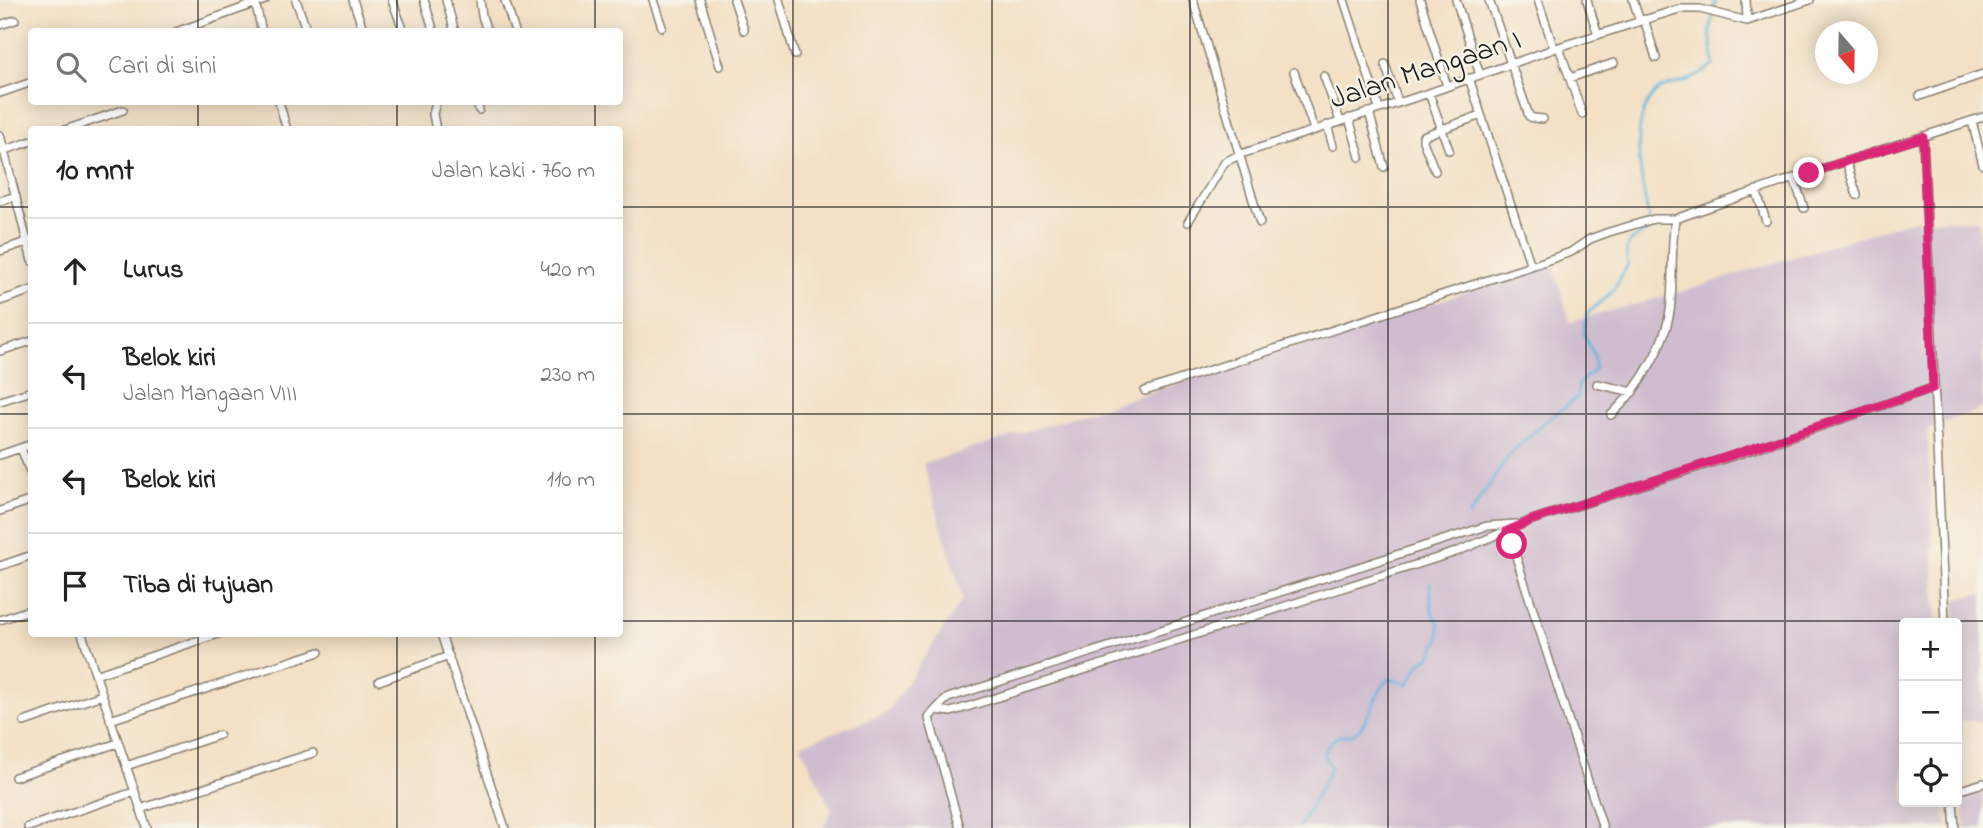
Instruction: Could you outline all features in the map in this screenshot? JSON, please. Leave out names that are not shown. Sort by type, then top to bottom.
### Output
[{"type":"street","points":[[187,28],[265,0]]},
{"type":"street","points":[[296,0],[306,28]]},
{"type":"street","points":[[353,0],[363,28]]},
{"type":"street","points":[[392,0],[402,28]]},
{"type":"street","points":[[424,0],[433,28]]},
{"type":"street","points":[[446,0],[454,28]]},
{"type":"street","points":[[480,0],[486,28]]},
{"type":"street","points":[[505,0],[514,28]]},
{"type":"street","points":[[653,0],[662,27]]},
{"type":"street","points":[[700,0],[720,66]]},
{"type":"street","points":[[734,0],[744,30]]},
{"type":"street","points":[[779,0],[795,55]]},
{"type":"street","points":[[1193,0],[1260,223]]},
{"type":"street","points":[[1344,0],[1379,108]]},
{"type":"street","points":[[1420,0],[1447,86]]},
{"type":"street","points":[[1456,0],[1480,75]]},
{"type":"street","points":[[1489,0],[1529,116],[1542,119]]},
{"type":"street","points":[[1538,0],[1582,114]]},
{"type":"street","points":[[1587,0],[1598,35]]},
{"type":"street","points":[[1633,0],[1656,58]]},
{"type":"street","points":[[1746,0],[1747,21]]},
{"type":"street","points":[[1706,8],[1747,21],[1809,0]]},
{"type":"street","points":[[255,2],[261,28]]},
{"type":"street","name":"Jalan Mangaan I","points":[[1188,222],[1225,162],[1241,155],[1642,20],[1679,9],[1706,8]]},
{"type":"street","points":[[0,24],[15,20]]},
{"type":"street","points":[[1570,78],[1614,63]]},
{"type":"street","points":[[1385,64],[1398,102]]},
{"type":"street","points":[[1294,72],[1314,129]]},
{"type":"street","points":[[1920,96],[1983,74]]},
{"type":"street","points":[[1324,76],[1340,121]]},
{"type":"street","points":[[1469,78],[1531,266]]},
{"type":"street","points":[[0,93],[28,83]]},
{"type":"street","points":[[1429,93],[1449,150]]},
{"type":"street","points":[[280,105],[286,126]]},
{"type":"street","points":[[435,105],[433,114],[435,126]]},
{"type":"street","points":[[77,126],[123,110]]},
{"type":"street","points":[[1369,112],[1384,167]]},
{"type":"street","points":[[1434,171],[1424,136],[1482,115]]},
{"type":"street","points":[[1145,391],[1531,266],[1571,251],[1590,239],[1651,220],[1675,219],[1794,177],[1983,117]]},
{"type":"street","points":[[1349,118],[1360,157]]},
{"type":"street","points":[[1972,121],[1983,166]]},
{"type":"street","points":[[1327,125],[1333,146]]},
{"type":"street","points":[[0,135],[2,151],[28,238]]},
{"type":"street","points":[[1923,137],[1945,618]]},
{"type":"street","points":[[2,151],[28,142]]},
{"type":"street","points":[[1846,161],[1857,195]]},
{"type":"street","points":[[1794,177],[1804,208]]},
{"type":"street","points":[[1756,190],[1766,221]]},
{"type":"street","points":[[0,201],[16,196]]},
{"type":"street","points":[[1611,415],[1633,392],[1661,341],[1671,303],[1675,219]]},
{"type":"street","points":[[0,251],[28,241]]},
{"type":"street","points":[[0,301],[28,291]]},
{"type":"street","points":[[0,351],[28,342]]},
{"type":"street","points":[[1597,384],[1633,392]]},
{"type":"street","points":[[937,710],[951,712],[1456,552],[1505,528],[1933,388]]},
{"type":"street","points":[[0,401],[28,392]]},
{"type":"street","points":[[0,455],[28,445]]},
{"type":"street","points":[[21,448],[28,466]]},
{"type":"street","points":[[0,511],[28,501]]},
{"type":"street","points":[[960,828],[929,716],[948,698],[1487,526],[1505,528]]},
{"type":"street","points":[[1505,528],[1603,828]]},
{"type":"street","points":[[0,566],[28,556]]},
{"type":"street","points":[[0,620],[28,610]]},
{"type":"street","points":[[83,637],[147,828]]},
{"type":"street","points":[[95,674],[209,637]]},
{"type":"street","points":[[443,637],[505,828]]},
{"type":"street","points":[[110,720],[319,652]]},
{"type":"street","points":[[379,681],[449,656]]},
{"type":"street","points":[[24,722],[102,695]]},
{"type":"street","points":[[126,766],[219,735]]},
{"type":"street","points":[[15,777],[118,743]]},
{"type":"street","points":[[140,809],[313,753]]},
{"type":"street","points":[[1962,790],[1983,783]]},
{"type":"street","points":[[28,827],[134,792]]},
{"type":"street","points":[[1954,807],[1955,828]]},
{"type":"shaded area","points":[[1913,220],[1978,220],[1983,268],[1983,408],[1927,429],[1936,618],[1899,618],[1899,807],[1944,807],[1946,828],[823,828],[832,810],[800,745],[887,713],[963,599],[923,464],[1553,265],[1570,322],[1684,291]]},
{"type":"shaded area","points":[[1983,593],[1983,721],[1962,721],[1962,618],[1955,618],[1955,600]]},
{"type":"shaded area","points":[[1983,791],[1983,828],[1964,828],[1963,797]]},
{"type":"waterway","points":[[1469,516],[1510,454],[1545,422],[1577,398],[1579,383],[1595,368],[1594,355],[1584,335],[1587,314],[1612,292],[1628,265],[1626,251],[1630,242],[1651,229],[1639,155],[1642,117],[1649,101],[1660,89],[1694,78],[1714,65],[1710,32],[1716,0]]},
{"type":"waterway","points":[[1299,828],[1331,768],[1324,754],[1329,745],[1338,737],[1352,734],[1361,727],[1388,679],[1408,684],[1420,664],[1431,655],[1439,640],[1439,624],[1432,611],[1430,584]]},
{"type":"route","points":[[1512,544],[1507,531],[1532,520],[1933,388],[1923,137],[1809,173]]}]
